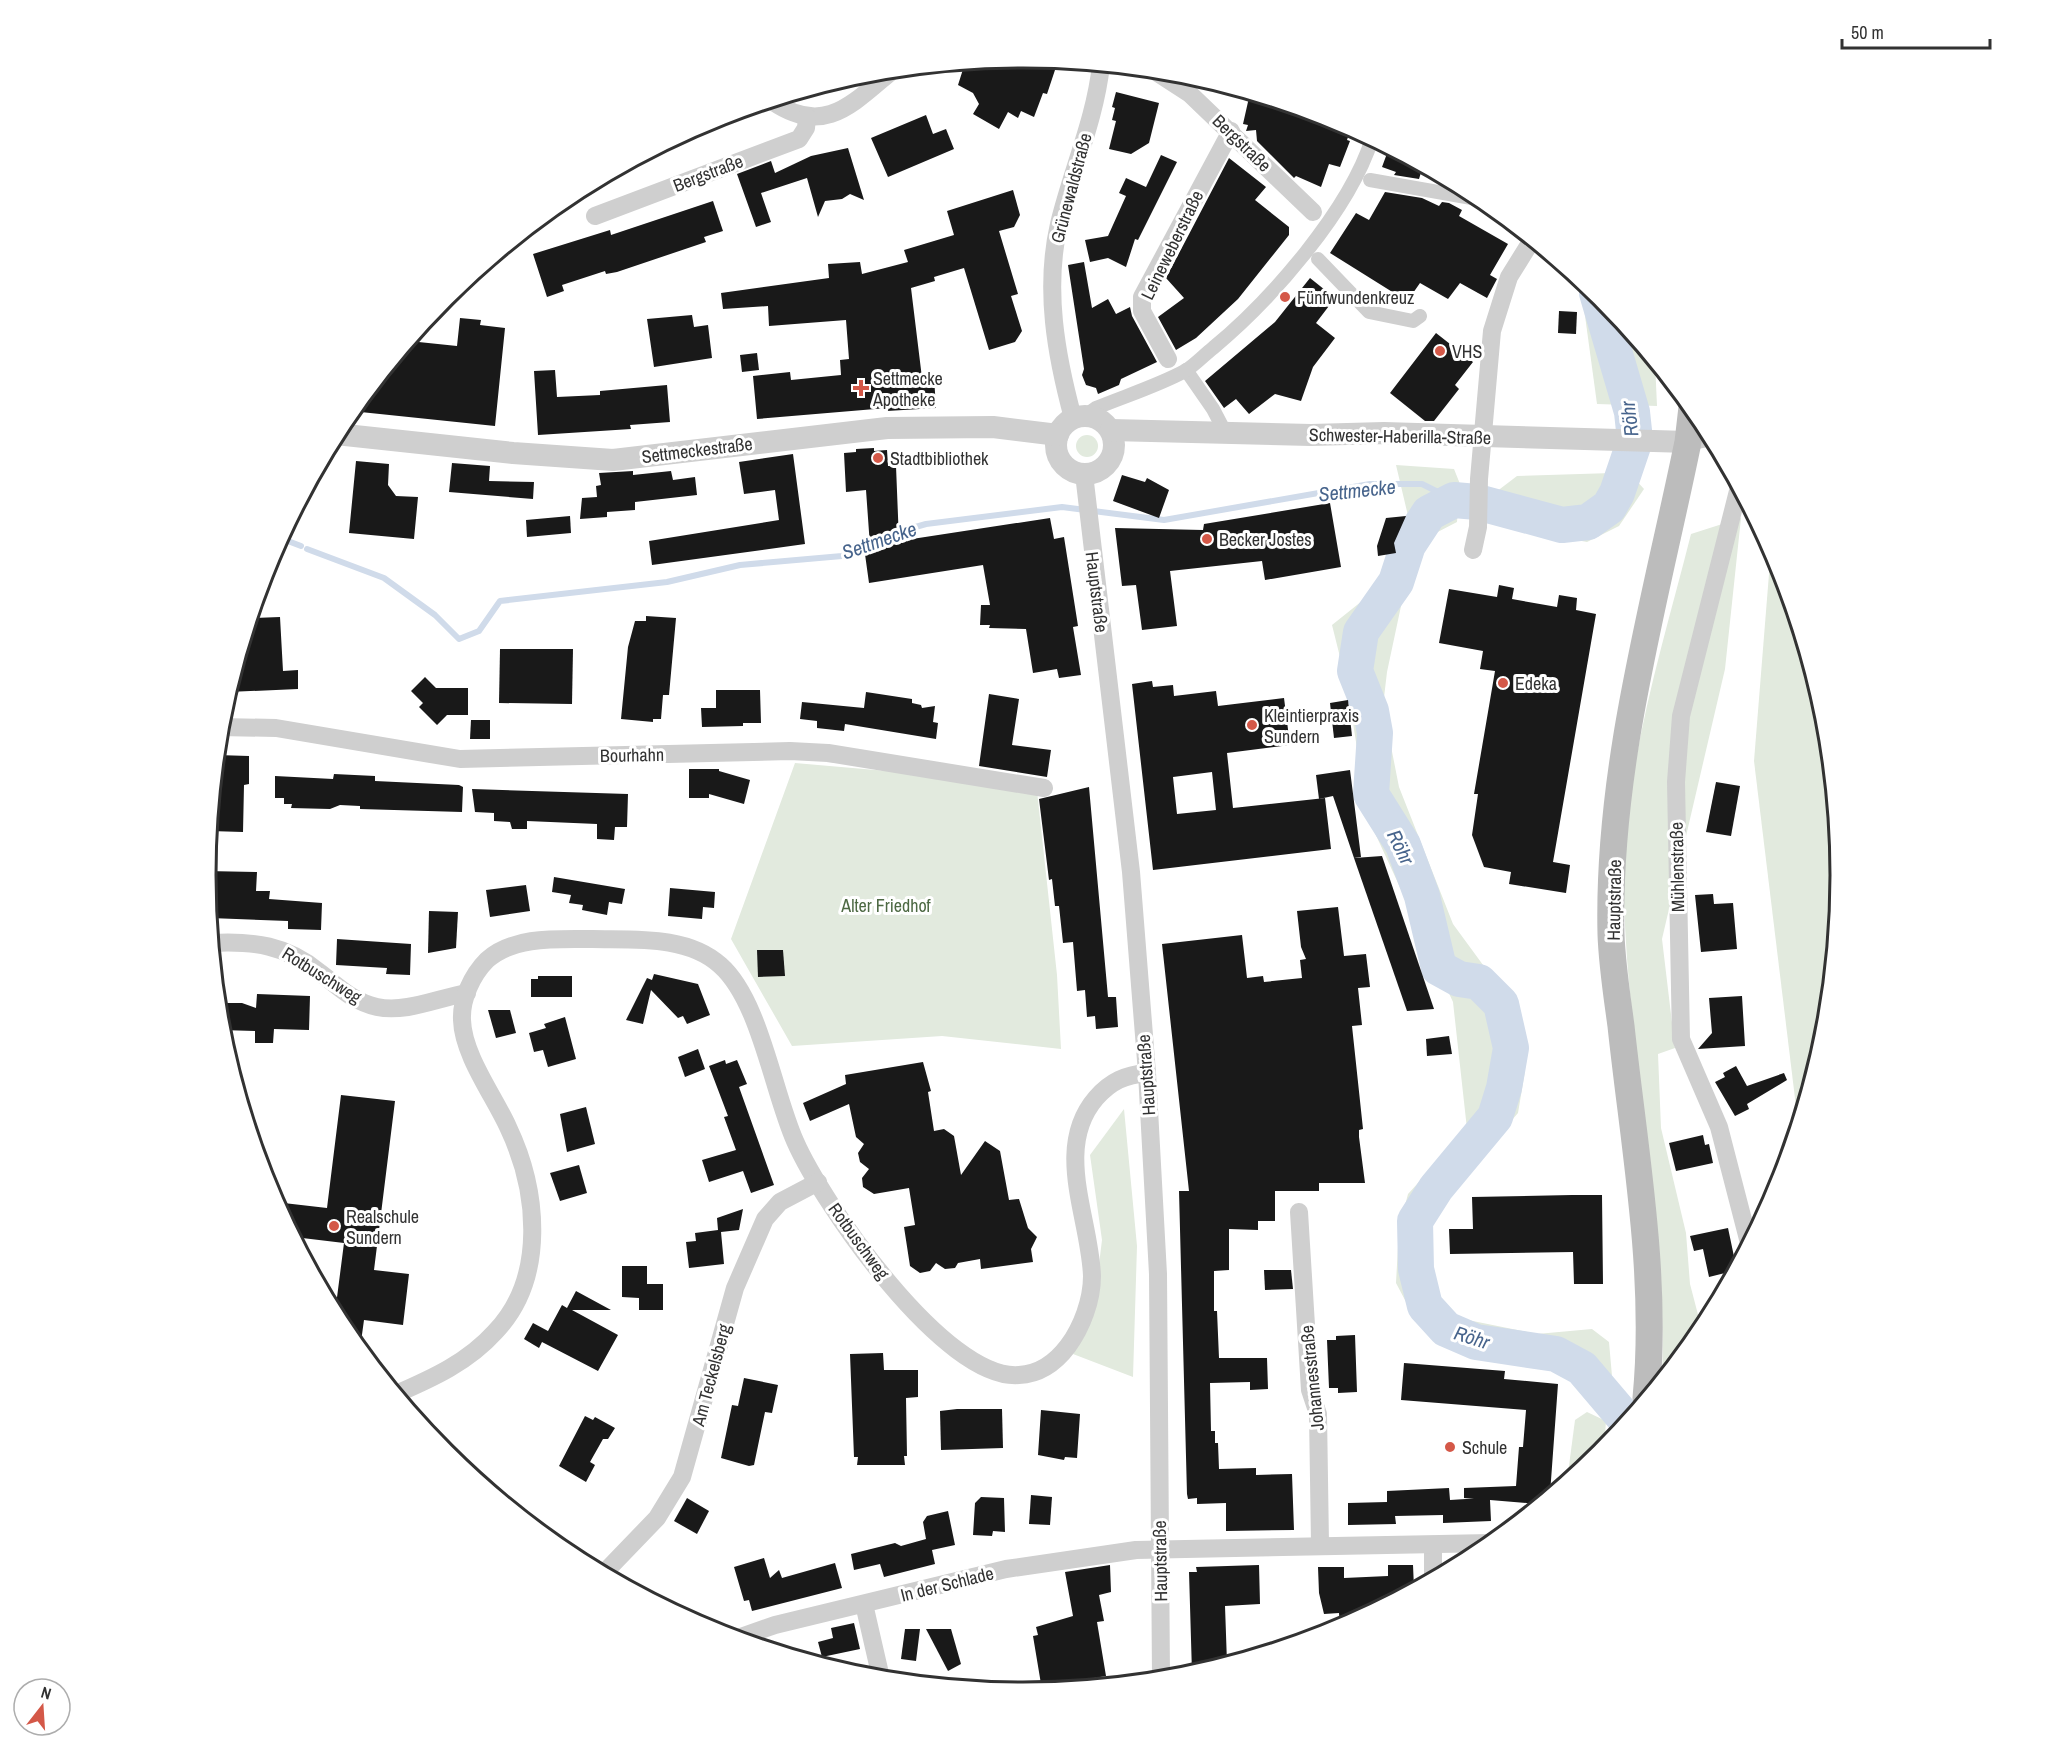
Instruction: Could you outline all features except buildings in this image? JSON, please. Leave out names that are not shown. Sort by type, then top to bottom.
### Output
[{"type":"main road","name":"Hauptstraße","points":[[1647,1386],[1651,1341],[1644,1240],[1611,923],[1617,798],[1639,675],[1700,440]]},
{"type":"street","name":"Grünewaldstraße","points":[[1079,417],[1065,391],[1051,303],[1051,281],[1059,223],[1094,106],[1100,71]]},
{"type":"street","points":[[778,106],[787,112],[807,117],[823,117],[844,111],[880,80]]},
{"type":"street","name":"Bergstraße","points":[[1171,81],[1190,94],[1231,131],[1319,217]]},
{"type":"street","name":"Bergstraße","points":[[595,216],[799,139],[806,128],[807,117]]},
{"type":"street","name":"Leineweberstraße","points":[[1168,359],[1142,311],[1142,297],[1231,131]]},
{"type":"street","points":[[1079,417],[1105,422],[1111,430],[1115,450],[1111,459],[1085,482],[1060,461],[1056,452],[1058,435],[1065,424],[1096,408],[1186,370],[1256,310],[1280,284],[1319,217],[1355,180],[1369,146]]},
{"type":"street","points":[[1370,180],[1457,195]]},
{"type":"street","points":[[1473,550],[1478,525],[1479,479],[1496,316],[1509,277],[1528,246]]},
{"type":"street","points":[[1318,259],[1370,312],[1413,321],[1420,316]]},
{"type":"street","points":[[1186,370],[1213,409],[1225,432]]},
{"type":"street","name":"Settmeckestraße","points":[[346,435],[513,453],[613,460],[887,428],[993,427],[1058,435]]},
{"type":"street","name":"Schwester-Haberilla-Straße","points":[[1111,430],[1700,440]]},
{"type":"street","name":"Hauptstraße","points":[[1085,482],[1131,872],[1147,1072],[1158,1274],[1161,1669]]},
{"type":"street","name":"Mühlenstraße","points":[[1736,498],[1682,716],[1677,750],[1676,801],[1681,1039],[1719,1127],[1746,1232]]},
{"type":"street","name":"Bourhahn","points":[[230,727],[276,728],[460,759],[790,751],[828,753],[1044,788]]},
{"type":"street","name":"Rotbuschweg","points":[[403,1391],[449,1370],[497,1331],[519,1297],[530,1258],[532,1212],[521,1157],[465,1037],[461,1018],[471,982],[497,952],[524,943],[578,939],[659,942],[691,949],[710,958],[728,973],[740,992],[758,1031],[795,1141],[836,1212],[883,1274],[931,1329],[949,1345],[982,1366],[1006,1375],[1030,1374],[1050,1365],[1066,1348],[1078,1330],[1091,1293],[1092,1273],[1076,1154],[1081,1120],[1110,1084],[1126,1076],[1147,1072]]},
{"type":"street","name":"Rotbuschweg","points":[[219,943],[254,942],[283,949],[305,961],[352,997],[376,1007],[405,1007],[467,993]]},
{"type":"street","name":"Am Teckelsberg","points":[[610,1567],[657,1518],[682,1477],[735,1288],[765,1220],[780,1202],[818,1182]]},
{"type":"street","name":"Johannesstraße","points":[[1299,1212],[1310,1390],[1317,1414],[1320,1544]]},
{"type":"street","points":[[1160,1550],[1320,1544],[1473,1544]]},
{"type":"street","points":[[1433,1545],[1433,1569]]},
{"type":"street","name":"In der Schlade","points":[[750,1634],[775,1625],[1006,1569],[1136,1550],[1160,1550]]},
{"type":"street","points":[[864,1604],[879,1668]]},
{"type":"green space","points":[[1582,293],[1630,342],[1656,374],[1657,406],[1597,404]]},
{"type":"green space","points":[[1087,435],[1095,438],[1098,446],[1095,454],[1087,457],[1079,454],[1076,446],[1079,438]]},
{"type":"green space","points":[[1396,465],[1454,469],[1460,484],[1457,522],[1428,537],[1411,559],[1387,672],[1383,706],[1399,787],[1453,924],[1516,1010],[1525,1071],[1518,1113],[1437,1207],[1424,1245],[1427,1285],[1453,1317],[1537,1334],[1592,1329],[1609,1342],[1612,1376],[1607,1388],[1581,1362],[1557,1348],[1449,1343],[1415,1319],[1396,1283],[1399,1228],[1408,1194],[1467,1129],[1453,1002],[1368,818],[1347,685],[1332,625],[1387,581],[1399,555],[1409,520]]},
{"type":"green space","points":[[1612,473],[1635,479],[1644,489],[1619,526],[1587,542],[1493,524],[1496,492],[1517,476]]},
{"type":"green space","points":[[1741,518],[1725,669],[1662,939],[1675,1048],[1658,1054],[1661,1128],[1686,1233],[1690,1284],[1698,1316],[1662,1367],[1662,1318],[1654,1198],[1627,959],[1624,899],[1625,852],[1629,806],[1645,714],[1691,534]]},
{"type":"green space","points":[[1770,567],[1803,666],[1823,769],[1828,822],[1830,874],[1823,980],[1803,1083],[1796,1106],[1754,761]]},
{"type":"green space","name":"Alter Friedhof","points":[[795,763],[956,777],[1037,791],[1057,975],[1061,1049],[942,1036],[792,1046],[731,939]]},
{"type":"green space","points":[[1124,1109],[1137,1246],[1133,1377],[1073,1354],[1093,1313],[1102,1240],[1090,1155]]},
{"type":"green space","points":[[1587,1412],[1606,1421],[1605,1433],[1569,1468],[1575,1420]]},
{"type":"waterway","name":"Röhr","points":[[1603,314],[1632,412],[1635,440],[1617,493],[1609,507],[1588,522],[1562,525],[1477,502],[1454,500],[1429,513],[1408,545],[1396,582],[1361,632],[1355,671],[1371,711],[1375,733],[1371,794],[1403,845],[1422,896],[1439,968],[1459,979],[1479,982],[1501,1004],[1511,1048],[1504,1088],[1495,1117],[1436,1188],[1415,1221],[1416,1269],[1425,1306],[1446,1329],[1476,1342],[1556,1354],[1582,1368],[1622,1415]]},
{"type":"waterway","name":"Settmecke","points":[[891,534],[926,524],[1062,507],[1164,520],[1370,484],[1422,484],[1454,500]]},
{"type":"waterway","name":"Settmecke","points":[[307,549],[384,578],[435,615],[459,639],[479,631],[500,601],[667,582],[740,565],[842,556],[876,539]]},
{"type":"waterway","name":"Settmecke","points":[[288,541],[301,546]]},
{"type":"place","name":"Fünfwundenkreuz","points":[[1285,297]]},
{"type":"place","name":"VHS","points":[[1440,351]]},
{"type":"place","name":"Settmecke Apotheke","points":[[861,388]]},
{"type":"place","name":"Stadtbibliothek","points":[[878,458]]},
{"type":"place","name":"Becker Jostes","points":[[1207,539]]},
{"type":"place","name":"Edeka","points":[[1503,683]]},
{"type":"place","name":"Kleintierpraxis Sundern","points":[[1252,725]]},
{"type":"place","name":"Realschule Sundern","points":[[334,1226]]},
{"type":"place","name":"Schule","points":[[1450,1447]]}]
